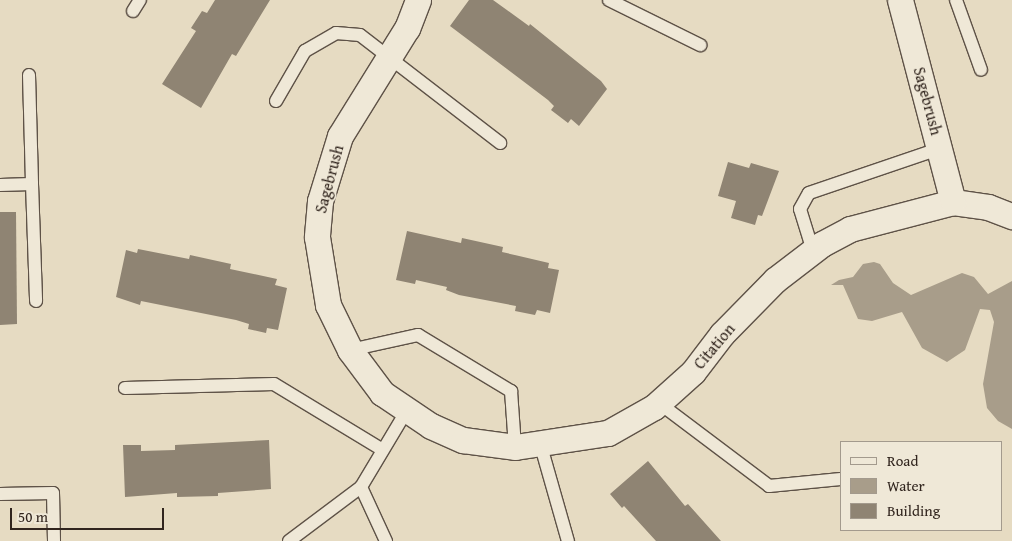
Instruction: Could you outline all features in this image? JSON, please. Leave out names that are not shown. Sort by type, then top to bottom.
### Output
[{"type":"street","name":"Sagebrush","points":[[407,410],[382,393],[350,350],[328,305],[316,237],[320,201],[340,136],[407,28],[418,0]]},
{"type":"street","name":"Sagebrush","points":[[900,0],[941,148],[953,202]]},
{"type":"street","name":"Citation","points":[[407,410],[463,440],[515,446],[608,432],[658,403],[693,372],[722,334],[775,280],[813,251],[850,229],[953,202],[988,207],[1012,216]]},
{"type":"lane","points":[[609,0],[700,46]]},
{"type":"lane","points":[[956,0],[981,70]]},
{"type":"lane","points":[[276,102],[305,51],[336,33],[360,34],[500,143]]},
{"type":"lane","points":[[29,75],[36,301]]},
{"type":"lane","points":[[813,251],[800,209],[809,193],[941,148]]},
{"type":"lane","points":[[0,185],[32,184]]},
{"type":"lane","points":[[350,350],[418,335],[511,391],[515,446]]},
{"type":"lane","points":[[126,388],[274,384],[383,450]]},
{"type":"lane","points":[[658,403],[769,486],[840,479]]},
{"type":"lane","points":[[289,541],[361,487],[407,410]]},
{"type":"lane","points":[[540,443],[568,541]]},
{"type":"lane","points":[[361,487],[386,541]]},
{"type":"lane","points":[[0,494],[53,493],[54,541]]},
{"type":"water","points":[[874,262],[880,264],[893,283],[911,295],[962,273],[974,277],[988,294],[1012,281],[1012,429],[998,421],[987,408],[983,384],[994,322],[990,310],[980,309],[965,350],[947,362],[922,348],[902,312],[872,321],[858,319],[843,285],[831,285],[839,280],[853,277],[863,264]]},
{"type":"building","points":[[215,0],[270,0],[236,56],[232,54],[201,108],[162,84],[196,31],[191,28],[202,11],[207,13]]},
{"type":"building","points":[[469,0],[493,0],[529,26],[530,24],[601,81],[607,89],[579,126],[571,119],[568,123],[551,110],[554,106],[548,100],[450,26]]},
{"type":"building","points":[[728,162],[749,168],[751,163],[779,171],[762,216],[758,215],[755,225],[731,218],[736,201],[718,196]]},
{"type":"building","points":[[0,212],[16,212],[17,324],[0,325]]},
{"type":"building","points":[[407,231],[461,243],[462,238],[503,247],[502,252],[549,263],[548,268],[559,270],[550,313],[537,310],[535,315],[515,311],[516,306],[459,295],[446,290],[447,287],[416,280],[415,284],[396,280]]},
{"type":"building","points":[[138,249],[189,259],[190,255],[231,264],[230,269],[277,279],[275,285],[287,288],[278,330],[267,328],[266,333],[248,329],[249,324],[236,320],[141,301],[140,305],[116,297],[126,250],[137,253]]},
{"type":"building","points":[[269,440],[271,489],[218,493],[218,496],[177,497],[177,493],[125,497],[123,445],[141,445],[141,451],[175,450],[175,445]]},
{"type":"building","points":[[648,461],[685,506],[688,504],[721,541],[656,541],[624,506],[622,508],[610,494]]}]
